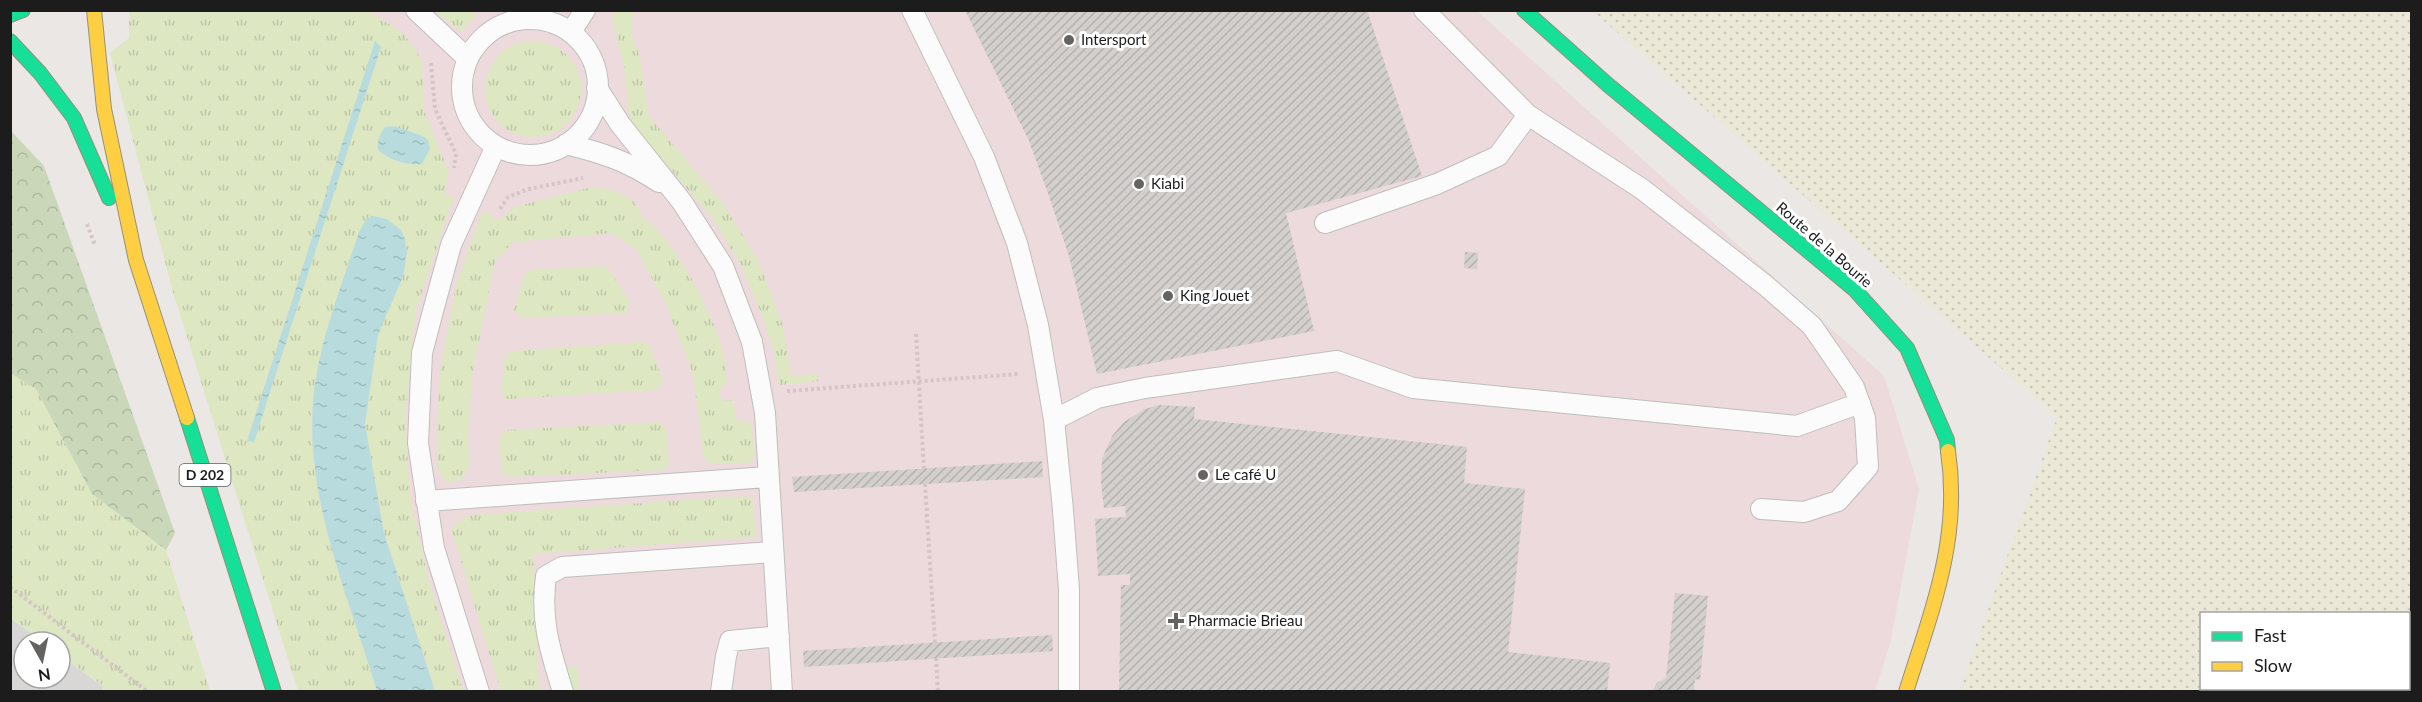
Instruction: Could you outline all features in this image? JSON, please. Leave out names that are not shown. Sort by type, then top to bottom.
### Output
[{"type":"main road","points":[[10,15],[23,10]]},
{"type":"main road","name":"D 202","points":[[94,10],[104,110],[136,260],[274,692]]},
{"type":"main road","name":"Route de la Bourie","points":[[1524,10],[1606,84],[1854,289],[1906,348],[1947,440],[1953,484],[1943,574],[1906,692]]},
{"type":"main road","name":"D 202","points":[[10,41],[40,73],[74,118],[136,260]]},
{"type":"lane","points":[[416,10],[468,60]]},
{"type":"lane","points":[[571,32],[585,10]]},
{"type":"lane","points":[[912,10],[984,157],[1017,243],[1038,325],[1054,420],[1069,590],[1069,692]]},
{"type":"lane","points":[[1424,10],[1528,115],[1642,189],[1773,292],[1812,326],[1854,387],[1865,418],[1868,467],[1838,501],[1804,512],[1761,508]]},
{"type":"lane","points":[[508,15],[549,21],[571,32],[590,52],[598,74],[597,106],[586,126],[560,149],[537,155],[517,154],[496,146],[483,136],[466,110],[462,87],[468,60],[481,39],[501,25],[508,15]]},
{"type":"lane","points":[[597,88],[620,124],[682,202],[723,266],[752,342],[763,393],[782,692]]},
{"type":"lane","points":[[1325,223],[1437,184],[1498,156],[1528,115]]},
{"type":"lane","points":[[566,144],[607,154],[639,169],[672,190]]},
{"type":"lane","points":[[479,692],[434,548],[418,443],[422,353],[451,244],[496,146]]},
{"type":"lane","points":[[1054,420],[1097,398],[1145,388],[1337,361],[1413,388],[1797,426],[1860,403]]},
{"type":"lane","points":[[426,501],[769,477]]},
{"type":"lane","points":[[563,692],[546,635],[543,597],[546,576],[562,567],[773,552]]},
{"type":"lane","points":[[721,692],[730,640],[778,636]]},
{"type":"lane","points":[[551,692],[552,656]]},
{"type":"path","points":[[431,57],[435,109],[456,154],[451,187],[499,210],[508,197],[529,189],[593,176]]},
{"type":"path","points":[[916,334],[924,469]]},
{"type":"path","points":[[763,393],[1034,373],[1045,366]]},
{"type":"path","points":[[924,484],[935,643]]},
{"type":"path","points":[[10,587],[148,692]]},
{"type":"path","points":[[936,658],[938,692]]},
{"type":"shaded area","points":[[162,10],[1477,11],[1884,376],[1919,489],[1890,644],[1875,691],[299,691]]},
{"type":"shaded area","points":[[1593,11],[2411,11],[2411,691],[1959,691],[2057,417]]},
{"type":"shaded area","points":[[10,618],[26,630],[12,630],[12,690],[72,690],[72,664],[107,691],[11,691]]},
{"type":"green space","points":[[366,10],[403,33],[422,60],[424,110],[449,172],[444,193],[454,197],[416,309],[405,416],[410,497],[429,581],[463,691],[435,691],[384,533],[365,424],[378,335],[403,276],[407,253],[405,239],[359,232],[318,366],[312,424],[314,463],[320,502],[341,579],[377,691],[298,691],[173,292],[110,53],[129,38],[129,11]]},
{"type":"green space","points":[[435,11],[469,11],[476,15],[461,32]]},
{"type":"green space","points":[[615,11],[633,11],[631,34],[640,57],[648,115],[722,202],[758,260],[783,326],[791,376],[818,374],[818,381],[779,385],[774,352],[761,312],[740,264],[714,220],[639,133],[629,116],[624,66],[612,20]]},
{"type":"green space","points":[[533,41],[552,44],[567,55],[578,70],[581,89],[578,108],[567,123],[552,134],[533,137],[514,134],[499,123],[488,108],[485,89],[488,70],[499,55],[514,44]]},
{"type":"green space","points":[[11,131],[44,166],[175,533],[166,550],[92,494],[36,389],[11,374]]},
{"type":"green space","points":[[592,187],[628,197],[634,202],[641,216],[654,226],[679,258],[702,298],[723,352],[727,384],[719,389],[721,401],[733,400],[737,421],[751,423],[755,455],[749,463],[710,464],[703,457],[693,374],[665,302],[636,249],[611,233],[513,242],[495,261],[472,376],[468,433],[469,468],[460,480],[447,483],[437,469],[439,377],[456,285],[477,225],[484,211],[499,220],[515,207]]},
{"type":"green space","points":[[601,266],[609,269],[629,301],[627,313],[521,318],[514,310],[524,275],[532,270]]},
{"type":"green space","points":[[639,342],[650,345],[663,382],[656,390],[506,399],[501,392],[505,356],[512,351]]},
{"type":"green space","points":[[11,374],[36,389],[92,494],[166,550],[210,691],[103,691],[102,685],[72,664],[72,630],[27,630],[11,618]]},
{"type":"green space","points":[[660,422],[666,429],[669,465],[663,470],[508,477],[502,473],[499,436],[508,430]]},
{"type":"green space","points":[[747,496],[753,501],[756,537],[533,554],[539,691],[501,692],[451,528],[469,515]]},
{"type":"green space","points":[[578,665],[579,691],[572,691],[565,669]]},
{"type":"water","points":[[375,41],[381,47],[254,442],[247,441]]},
{"type":"water","points":[[394,126],[428,140],[430,149],[422,164],[399,162],[378,150],[378,141],[385,127]]},
{"type":"water","points":[[374,216],[387,219],[401,230],[407,253],[403,276],[378,335],[365,424],[384,533],[435,691],[377,691],[330,541],[320,502],[314,463],[312,424],[318,366],[359,232],[366,219]]},
{"type":"building","points":[[965,10],[1367,10],[1422,176],[1286,213],[1314,331],[1097,374],[1069,256],[1049,196],[1029,141]]},
{"type":"building","points":[[1465,252],[1478,253],[1477,269],[1464,268]]},
{"type":"building","points":[[1159,405],[1195,407],[1194,419],[1467,447],[1464,483],[1525,489],[1508,652],[1610,663],[1607,692],[1119,692],[1121,585],[1130,585],[1130,574],[1098,576],[1095,519],[1126,517],[1125,506],[1104,508],[1101,482],[1102,459],[1112,436],[1124,422],[1145,409]]},
{"type":"building","points":[[1042,461],[1043,477],[794,492],[792,477]]},
{"type":"building","points":[[1675,593],[1708,596],[1700,680],[1695,679],[1696,692],[1652,692],[1657,683],[1666,678]]},
{"type":"building","points":[[1052,635],[1053,651],[804,667],[803,651]]},
{"type":"traffic: fast","points":[[10,15],[23,10]]},
{"type":"traffic: fast","points":[[1524,10],[1607,84],[1854,289],[1907,348],[1947,440],[1948,451]]},
{"type":"traffic: fast","points":[[10,41],[40,73],[74,118],[109,198]]},
{"type":"traffic: fast","points":[[187,418],[274,692]]},
{"type":"traffic: slow","points":[[94,10],[104,109],[136,260],[187,418]]},
{"type":"traffic: slow","points":[[1906,692],[1942,573],[1951,514],[1948,451]]},
{"type":"place","name":"Intersport","points":[[1069,40]]},
{"type":"place","name":"Kiabi","points":[[1139,184]]},
{"type":"place","name":"King Jouet","points":[[1168,296]]},
{"type":"place","name":"Le café U","points":[[1203,475]]},
{"type":"place","name":"Pharmacie Brieau","points":[[1176,621]]}]
